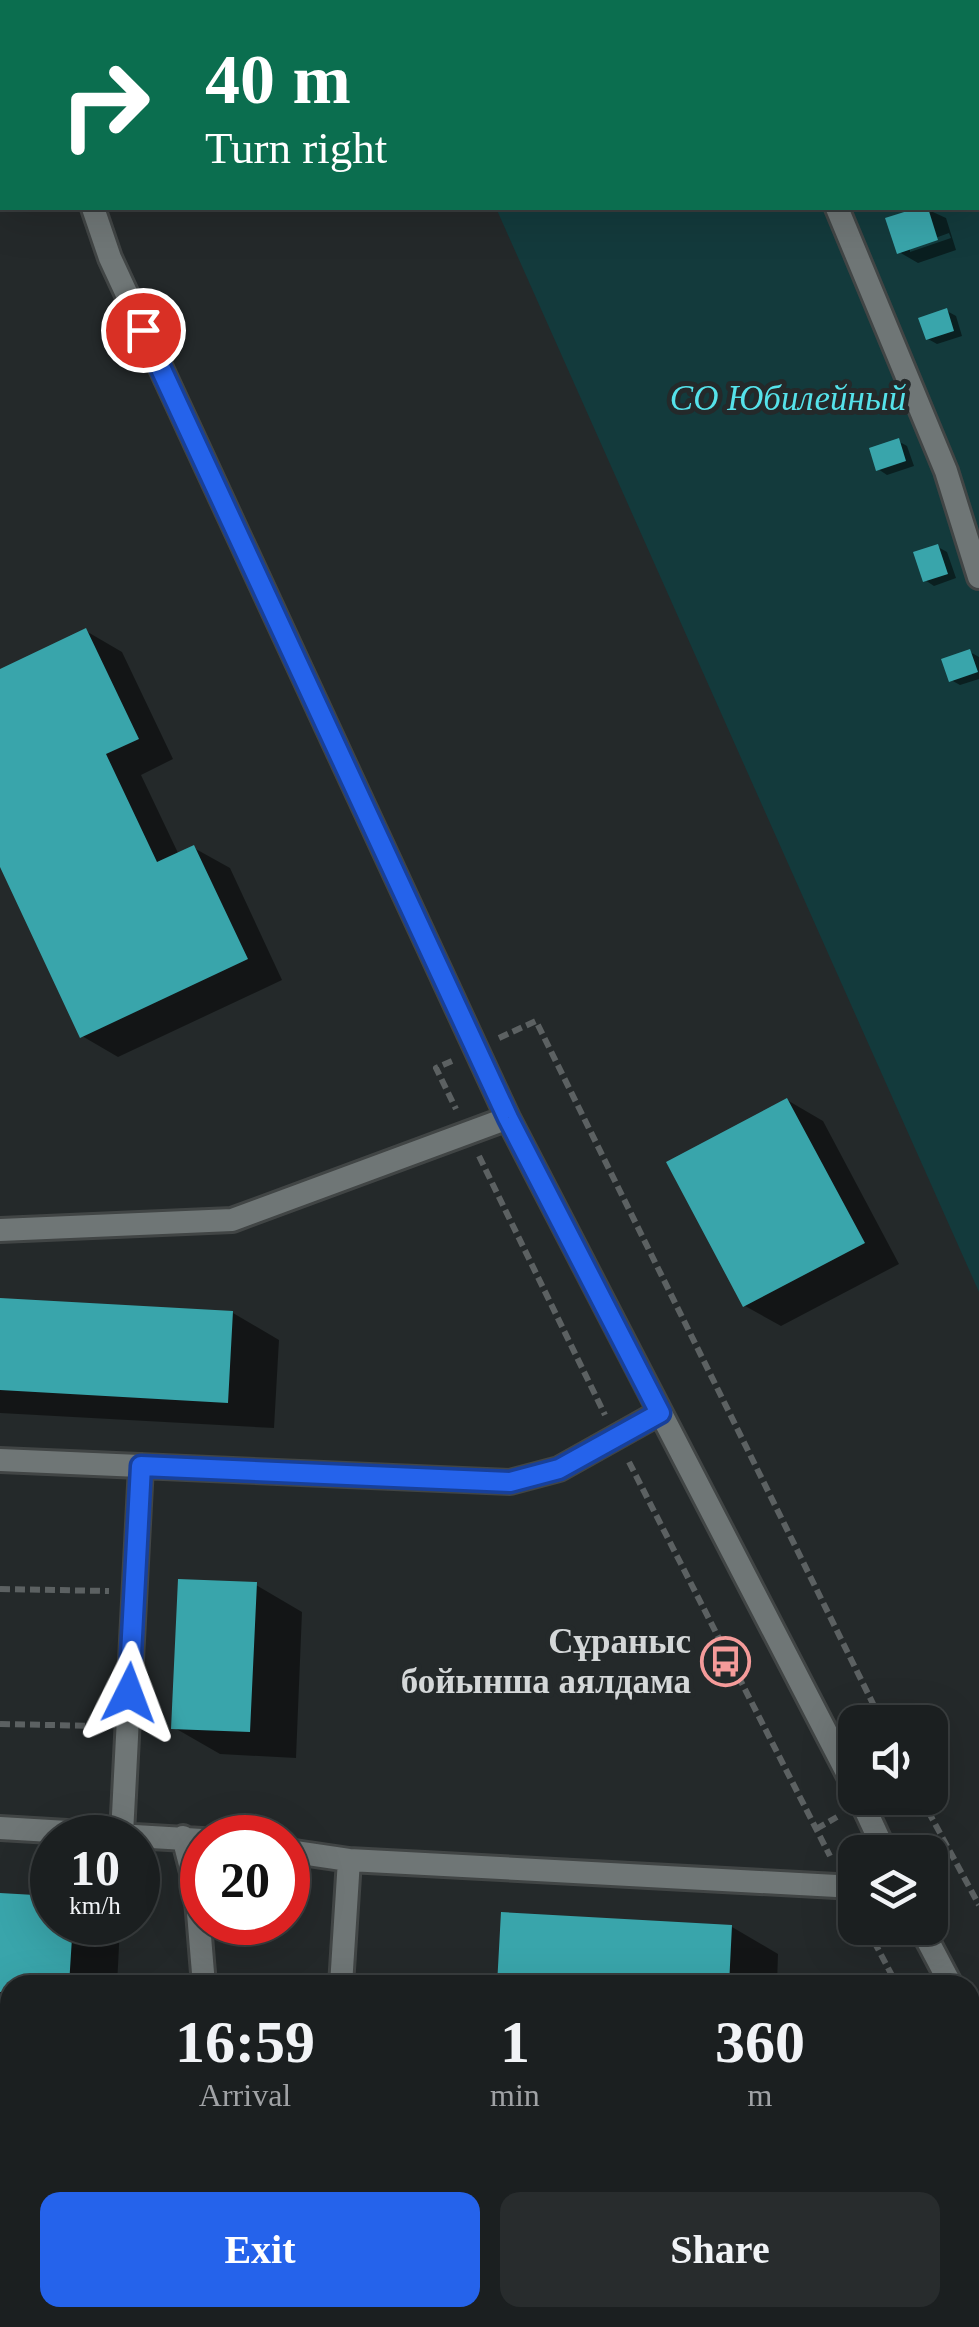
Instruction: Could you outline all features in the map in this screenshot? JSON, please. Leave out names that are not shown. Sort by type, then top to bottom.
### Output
[{"type":"lane","points":[[94,210],[110,258],[508,1118],[838,1755]]},
{"type":"lane","points":[[838,210],[946,471],[979,577]]},
{"type":"lane","points":[[0,1230],[232,1220],[508,1118]]},
{"type":"lane","points":[[0,1460],[510,1482],[559,1469],[618,1440],[660,1413]]},
{"type":"lane","points":[[123,1815],[141,1466]]},
{"type":"lane","points":[[0,1828],[30,1829]]},
{"type":"lane","points":[[310,1855],[838,1886]]},
{"type":"lane","points":[[343,1975],[349,1860]]},
{"type":"lane","points":[[201,1945],[203,1975]]},
{"type":"lane","points":[[930,1945],[946,1975]]},
{"type":"path","points":[[838,1864],[618,1440],[436,1068],[536,1020],[874,1705]]},
{"type":"path","points":[[0,1590],[134,1592]]},
{"type":"path","points":[[0,1724],[127,1727]]},
{"type":"path","points":[[930,1815],[979,1905]]},
{"type":"path","points":[[876,1945],[892,1975]]},
{"type":"green space","name":"СО Юбилейный","points":[[497,210],[979,210],[979,1292]]},
{"type":"building","points":[[911,210],[929,210],[938,240],[897,254],[885,218]]},
{"type":"building","points":[[947,308],[954,331],[926,340],[918,318]]},
{"type":"building","points":[[899,438],[906,461],[876,471],[869,448]]},
{"type":"building","points":[[938,544],[948,574],[923,582],[913,552]]},
{"type":"building","points":[[86,628],[139,739],[106,754],[157,862],[194,845],[248,959],[80,1038],[0,867],[0,669]]},
{"type":"building","points":[[970,649],[978,672],[949,682],[941,659]]},
{"type":"building","points":[[787,1098],[865,1243],[743,1307],[666,1162]]},
{"type":"building","points":[[0,1298],[233,1311],[228,1403],[0,1390]]},
{"type":"building","points":[[178,1579],[257,1582],[250,1732],[171,1729]]},
{"type":"building","points":[[0,1893],[30,1895],[30,1945],[72,1945],[70,1975],[0,1975]]},
{"type":"building","points":[[501,1912],[732,1925],[730,1975],[498,1975]]},
{"type":"place","name":"Сұраныс бойынша аялдама","points":[[726,1661]]},
{"type":"route","points":[[129,1693],[141,1466],[510,1482],[559,1469],[618,1440],[660,1413],[508,1118],[143,330]]}]
